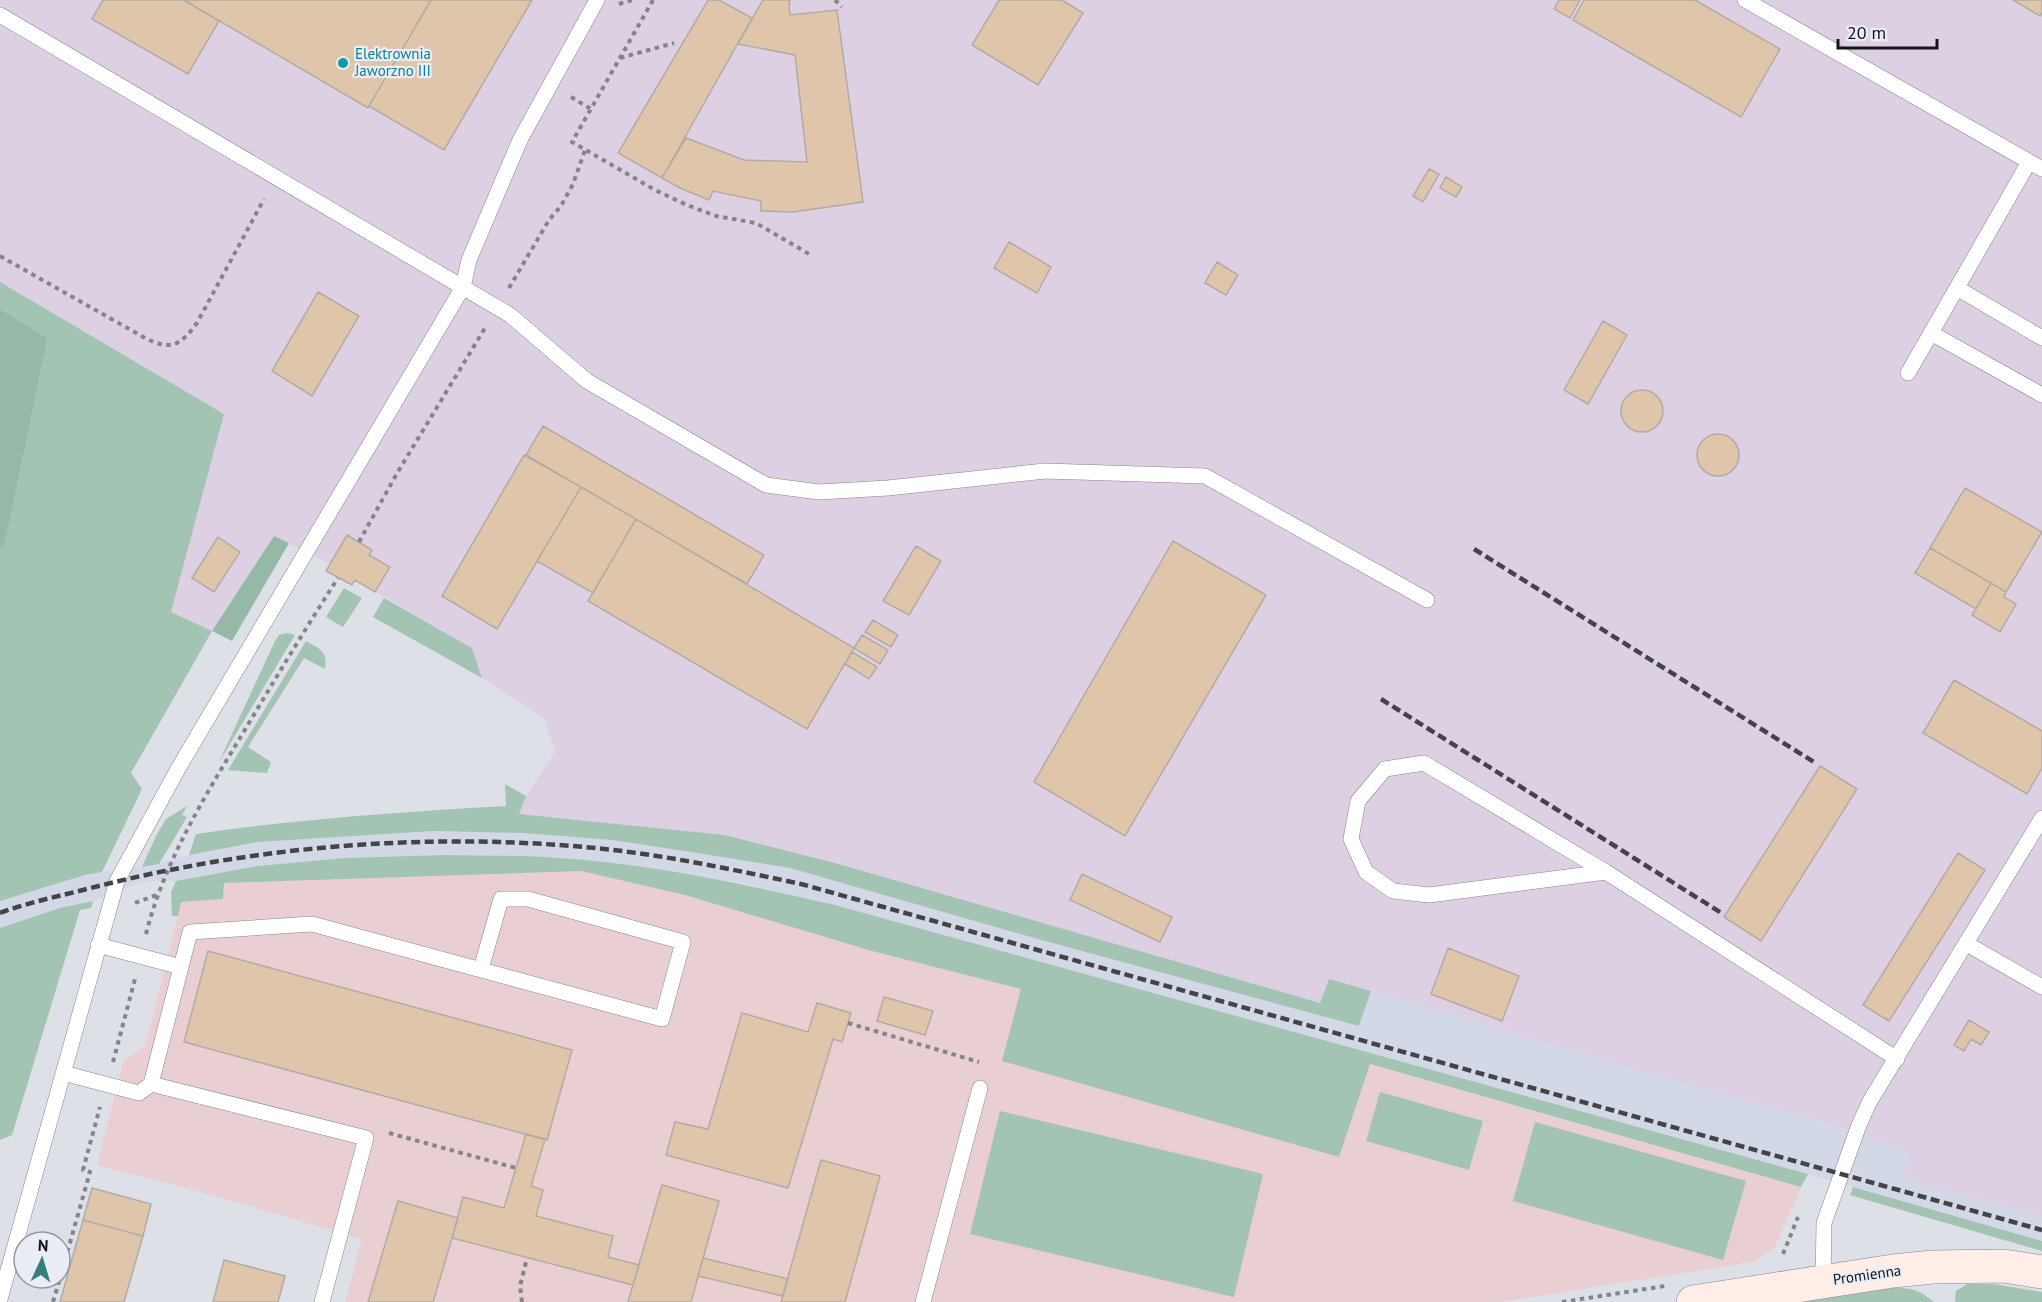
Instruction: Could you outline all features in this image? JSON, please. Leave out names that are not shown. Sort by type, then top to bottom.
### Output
[{"type":"street","name":"Promienna","points":[[1679,1294],[1823,1282],[1933,1267],[2004,1266],[2042,1272]]},
{"type":"lane","points":[[0,1299],[117,881],[179,767],[463,287],[469,260],[519,140],[597,0]]},
{"type":"lane","points":[[1745,0],[2036,166],[1957,288],[1908,374]]},
{"type":"lane","points":[[0,15],[498,307],[587,381],[766,485],[819,492],[888,488],[1045,471],[1205,476],[1427,600]]},
{"type":"lane","points":[[1957,288],[2042,338]]},
{"type":"lane","points":[[1931,333],[2042,395]]},
{"type":"lane","points":[[1606,872],[1429,896],[1393,891],[1366,872],[1351,839],[1358,801],[1385,770],[1424,763],[1606,872],[1897,1059]]},
{"type":"lane","points":[[1823,1282],[1824,1223],[1859,1125],[1870,1101],[2042,818]]},
{"type":"lane","points":[[63,1073],[139,1093],[151,1084],[190,932],[312,924],[662,1019],[683,942],[528,899],[501,899],[481,969]]},
{"type":"lane","points":[[1967,944],[2042,987]]},
{"type":"lane","points":[[98,945],[180,967]]},
{"type":"lane","points":[[151,1084],[366,1138],[322,1302]]},
{"type":"lane","points":[[923,1302],[980,1088]]},
{"type":"path","points":[[653,0],[572,142],[655,190],[716,216],[756,224],[809,254]]},
{"type":"path","points":[[835,0],[842,7]]},
{"type":"path","points":[[620,58],[674,43]]},
{"type":"path","points":[[359,542],[549,220],[561,206],[573,184],[585,150]]},
{"type":"path","points":[[0,256],[145,338],[159,345],[172,346],[186,338],[197,323],[266,196]]},
{"type":"path","points":[[848,1023],[988,1065]]},
{"type":"path","points":[[366,1138],[369,1127],[516,1168]]},
{"type":"path","points":[[1781,1258],[1800,1214]]},
{"type":"path","points":[[522,1302],[520,1286],[527,1258]]},
{"type":"path","points":[[1562,1302],[1679,1294]]},
{"type":"shaded area","name":"Elektrownia Jaworzno III","points":[[0,0],[2042,0],[2042,1217],[1903,1178],[1910,1153],[1837,1126],[1675,1081],[1329,979],[1320,1004],[835,863],[725,835],[519,814],[526,796],[555,752],[544,718],[482,678],[472,648],[355,580],[352,585],[326,571],[330,564],[274,536],[212,631],[171,612],[224,414],[0,282]]},
{"type":"shaded area","points":[[433,831],[523,833],[612,840],[790,868],[1034,938],[1359,1026],[1371,991],[1675,1081],[1837,1126],[1911,1153],[1903,1178],[2042,1217],[2042,1241],[835,905],[742,883],[664,870],[560,858],[444,855],[345,858],[258,866],[176,881],[151,881],[93,901],[60,908],[0,928],[0,901],[85,875],[159,864],[189,855],[257,842]]},
{"type":"shaded area","points":[[581,871],[685,895],[872,951],[1021,989],[1027,967],[1801,1187],[1774,1249],[1752,1262],[1500,1302],[345,1302],[362,1239],[215,1196],[97,1165],[123,1062],[145,1046],[181,902],[223,899],[224,883]]},
{"type":"green space","points":[[0,282],[224,414],[171,612],[212,631],[131,773],[142,789],[102,872],[0,901],[0,546],[4,546],[48,338],[0,309]]},
{"type":"green space","points":[[0,309],[48,338],[4,547],[0,546]]},
{"type":"green space","points":[[274,536],[289,543],[232,641],[212,631]]},
{"type":"green space","points":[[344,588],[362,598],[343,627],[326,617]]},
{"type":"green space","points":[[384,598],[472,648],[482,678],[373,617]]},
{"type":"green space","points":[[286,633],[295,635],[218,764],[275,641],[279,635]]},
{"type":"green space","points":[[306,641],[322,651],[326,663],[325,669],[304,658],[248,747],[271,762],[267,773],[228,770]]},
{"type":"green space","points":[[505,784],[526,796],[519,814],[725,835],[835,863],[1320,1003],[1329,979],[1371,991],[1359,1026],[1034,938],[790,868],[612,840],[523,833],[433,831],[257,842],[189,855],[196,834],[273,824],[506,806]]},
{"type":"green space","points":[[187,806],[182,815],[187,817],[159,864],[142,867],[166,819]]},
{"type":"green space","points":[[444,855],[545,857],[629,865],[732,882],[835,905],[1808,1174],[1801,1187],[1370,1064],[1339,1157],[1002,1061],[1021,989],[872,951],[685,895],[581,871],[224,883],[223,899],[181,902],[178,916],[172,916],[171,892],[176,881],[258,866],[344,858]]},
{"type":"green space","points":[[93,901],[91,908],[80,910],[12,1135],[0,1140],[0,928],[60,908]]},
{"type":"green space","points":[[1380,1092],[1483,1121],[1469,1170],[1366,1141]]},
{"type":"green space","points":[[1000,1111],[1263,1174],[1234,1297],[970,1234]]},
{"type":"green space","points":[[1535,1122],[1746,1181],[1723,1260],[1513,1201]]},
{"type":"green space","points":[[1853,1187],[2042,1241],[2042,1251],[1850,1195]]},
{"type":"green space","points":[[1967,1284],[1993,1284],[2042,1292],[2042,1302],[1955,1302],[1956,1291]]},
{"type":"green space","points":[[1892,1288],[1914,1290],[1934,1302],[1802,1302]]},
{"type":"building","points":[[103,0],[184,0],[219,21],[188,74],[92,19]]},
{"type":"building","name":"Elektrownia Jaworzno III","points":[[184,0],[431,0],[368,108]]},
{"type":"building","points":[[431,0],[532,0],[444,150],[369,106]]},
{"type":"building","points":[[708,0],[719,0],[752,18],[662,178],[618,153]]},
{"type":"building","points":[[763,0],[790,0],[790,15],[837,10],[863,202],[793,212],[761,211],[761,201],[713,191],[709,200],[662,178],[686,138],[744,160],[807,162],[795,55],[738,44]]},
{"type":"building","points":[[999,0],[1062,0],[1083,13],[1038,85],[972,45]]},
{"type":"building","points":[[1559,0],[1580,0],[1570,18],[1554,9]]},
{"type":"building","points":[[1584,0],[1695,0],[1780,49],[1741,117],[1573,20]]},
{"type":"building","points":[[2013,0],[2042,0],[2042,13],[2040,16]]},
{"type":"building","points":[[1429,169],[1439,174],[1423,202],[1413,196]]},
{"type":"building","points":[[1446,177],[1462,187],[1456,197],[1440,188]]},
{"type":"building","points":[[1009,242],[1051,267],[1037,293],[994,268]]},
{"type":"building","points":[[1217,262],[1238,275],[1226,295],[1205,283]]},
{"type":"building","points":[[318,292],[359,316],[312,396],[272,371]]},
{"type":"building","points":[[1603,321],[1627,335],[1588,404],[1564,390]]},
{"type":"building","points":[[1642,390],[1657,396],[1663,411],[1657,426],[1642,432],[1627,426],[1621,411],[1627,396]]},
{"type":"building","points":[[543,426],[764,555],[747,584],[526,455]]},
{"type":"building","points":[[1718,434],[1733,440],[1739,455],[1733,470],[1718,476],[1703,470],[1697,455],[1703,440]]},
{"type":"building","points":[[524,455],[581,487],[497,629],[442,596]]},
{"type":"building","points":[[581,487],[636,519],[593,593],[537,561]]},
{"type":"building","points":[[1965,488],[2042,532],[2006,592],[1930,548]]},
{"type":"building","points":[[636,519],[854,648],[807,729],[588,601]]},
{"type":"building","points":[[347,535],[372,550],[369,555],[390,567],[375,592],[355,580],[352,585],[326,571]]},
{"type":"building","points":[[218,537],[240,552],[214,592],[192,578]]},
{"type":"building","points":[[1173,541],[1266,595],[1125,836],[1034,782]]},
{"type":"building","points":[[916,546],[941,561],[909,615],[883,601]]},
{"type":"building","points":[[1930,548],[1991,583],[1976,609],[1915,573]]},
{"type":"building","points":[[1991,583],[2006,592],[2004,597],[2016,604],[2000,632],[1972,615]]},
{"type":"building","points":[[873,620],[898,635],[891,647],[865,632]]},
{"type":"building","points":[[862,635],[888,650],[880,664],[854,648]]},
{"type":"building","points":[[852,652],[877,667],[869,679],[845,664]]},
{"type":"building","points":[[1954,680],[2042,731],[2042,768],[2027,794],[1923,733]]},
{"type":"building","points":[[1820,766],[1857,789],[1761,941],[1724,917]]},
{"type":"building","points":[[1958,853],[1985,870],[1889,1021],[1863,1005]]},
{"type":"building","points":[[1082,874],[1172,917],[1160,942],[1070,900]]},
{"type":"building","points":[[1448,948],[1519,976],[1502,1021],[1431,994]]},
{"type":"building","points":[[208,951],[572,1050],[547,1140],[184,1042]]},
{"type":"building","points":[[884,997],[933,1011],[925,1035],[877,1021]]},
{"type":"building","points":[[817,1003],[851,1013],[842,1042],[833,1039],[788,1188],[666,1155],[675,1122],[708,1129],[742,1013],[808,1032]]},
{"type":"building","points":[[1969,1020],[1989,1032],[1981,1045],[1971,1039],[1964,1051],[1954,1045]]},
{"type":"building","points":[[526,1134],[545,1139],[531,1186],[543,1190],[536,1216],[613,1236],[608,1257],[639,1265],[633,1285],[452,1238],[463,1197],[504,1208]]},
{"type":"building","points":[[821,1160],[880,1176],[845,1302],[781,1302]]},
{"type":"building","points":[[662,1185],[719,1201],[691,1302],[628,1302]]},
{"type":"building","points":[[92,1188],[151,1204],[143,1236],[83,1220]]},
{"type":"building","points":[[398,1201],[458,1218],[433,1302],[368,1302]]},
{"type":"building","points":[[83,1220],[143,1236],[124,1302],[60,1302],[63,1290],[72,1290],[72,1259]]},
{"type":"building","points":[[703,1258],[788,1279],[783,1296],[698,1276]]},
{"type":"building","points":[[224,1260],[285,1276],[278,1302],[213,1302]]},
{"type":"railway","points":[[1474,549],[1817,764]]},
{"type":"railway","points":[[1381,699],[1723,914]]},
{"type":"railway","points":[[0,913],[41,900],[143,876],[265,854],[326,847],[450,841],[511,842],[573,846],[660,856],[801,884],[2042,1230]]},
{"type":"place","name":"Elektrownia Jaworzno III","points":[[343,63]]}]
